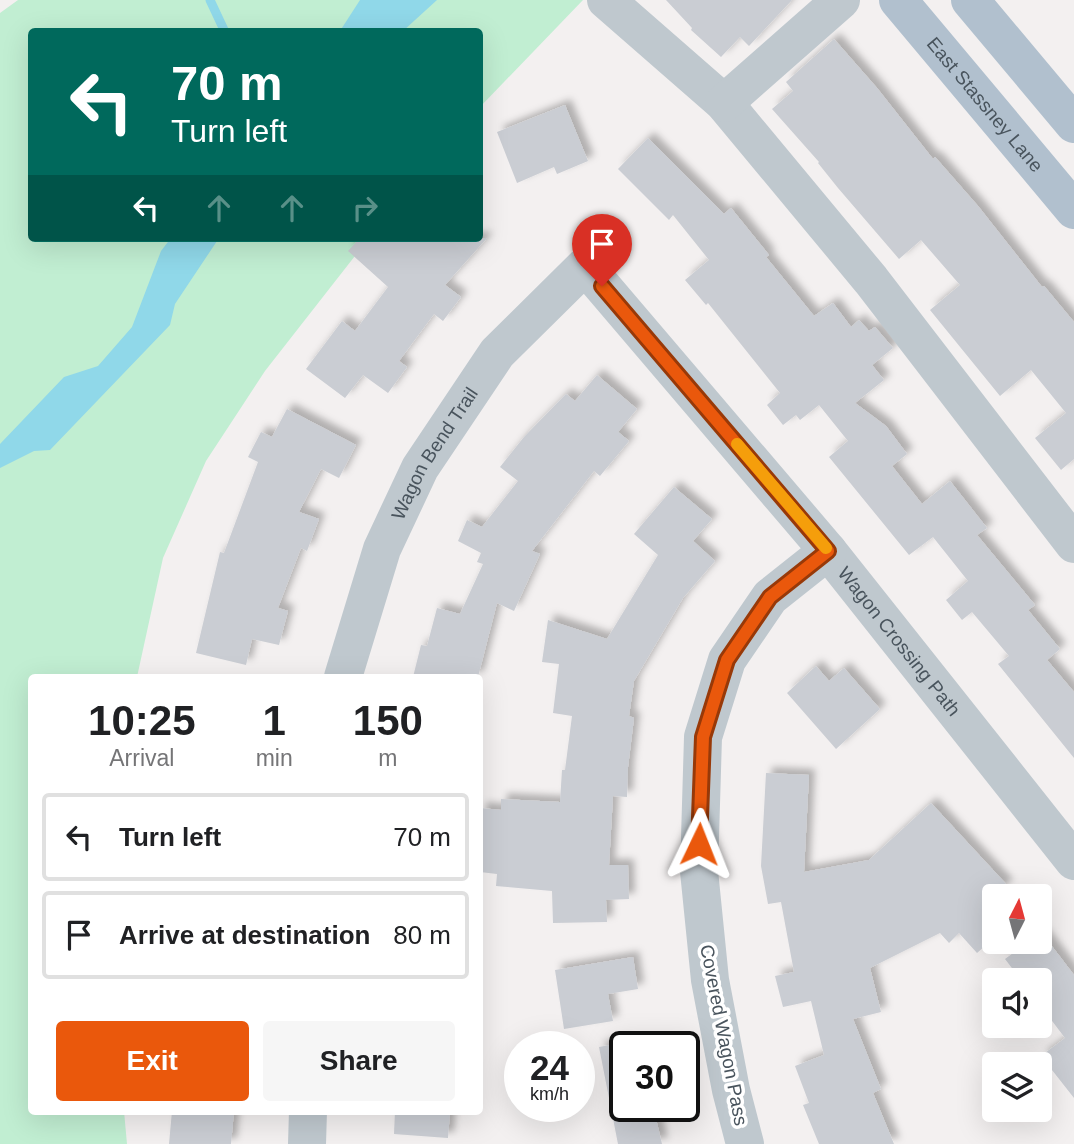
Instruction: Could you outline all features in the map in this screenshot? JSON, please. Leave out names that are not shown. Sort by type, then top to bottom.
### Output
[{"type":"main road","name":"East Stassney Lane","points":[[898,0],[1074,210]]},
{"type":"main road","points":[[970,0],[1074,124]]},
{"type":"street","points":[[606,0],[724,103],[871,280],[1074,544]]},
{"type":"street","points":[[724,103],[841,0]]},
{"type":"street","name":"Wagon Crossing Path","points":[[585,265],[828,551],[1074,861]]},
{"type":"street","name":"Wagon Bend Trail","points":[[344,674],[382,549],[420,468],[497,353],[585,265]]},
{"type":"street","name":"Covered Wagon Pass","points":[[745,1144],[731,1090],[710,980],[699,871],[703,737],[727,660],[770,597],[828,551]]},
{"type":"street","points":[[307,1144],[308,1115]]},
{"type":"green space","points":[[18,0],[583,0],[483,104],[483,28],[28,28],[28,242],[366,242],[265,371],[206,461],[163,558],[138,674],[28,674],[28,1115],[124,1115],[127,1144],[0,1144],[0,13]]},
{"type":"water","points":[[360,0],[437,0],[406,28],[342,28]]},
{"type":"water","points":[[168,242],[216,242],[175,304],[170,325],[50,450],[34,451],[0,468],[0,444],[64,377],[98,366],[132,327],[161,251]]},
{"type":"building","points":[[666,0],[792,0],[749,46],[740,37],[721,57],[691,30]]},
{"type":"building","points":[[834,39],[933,159],[935,157],[978,206],[1042,287],[1044,286],[1074,322],[1074,459],[1061,470],[1035,438],[1066,413],[1031,370],[1000,396],[930,310],[960,285],[921,240],[899,259],[772,109],[793,91],[786,82]]},
{"type":"building","points":[[565,105],[588,161],[557,174],[554,167],[517,183],[497,132]]},
{"type":"building","points":[[648,138],[724,214],[731,208],[769,255],[766,257],[814,316],[833,303],[851,327],[859,320],[869,331],[875,327],[893,348],[872,365],[884,380],[855,403],[886,426],[907,454],[892,466],[922,504],[950,481],[987,528],[977,535],[1035,605],[1028,610],[1060,649],[1047,660],[1074,692],[1074,758],[998,664],[1009,656],[972,612],[962,620],[946,600],[968,581],[933,537],[909,555],[829,457],[848,441],[819,405],[800,420],[796,415],[783,425],[767,405],[780,393],[708,303],[706,305],[685,280],[709,260],[673,215],[669,220],[618,169]]},
{"type":"building","points":[[483,238],[487,238],[445,285],[461,297],[443,321],[434,314],[399,361],[407,367],[388,393],[363,375],[345,398],[306,369],[342,321],[355,331],[388,287],[348,251],[356,242],[483,242]]},
{"type":"building","points":[[597,375],[637,409],[618,432],[629,441],[600,476],[594,471],[532,551],[540,554],[514,611],[497,603],[479,674],[414,674],[421,645],[427,646],[437,608],[460,614],[483,564],[477,562],[481,553],[458,541],[467,520],[482,527],[518,481],[500,467],[524,437],[566,394],[575,401]]},
{"type":"building","points":[[287,409],[356,445],[339,478],[321,469],[299,512],[319,519],[307,551],[301,548],[278,608],[288,611],[279,645],[252,639],[246,665],[196,653],[220,552],[224,553],[258,462],[248,457],[261,432],[272,437]]},
{"type":"building","points":[[674,487],[712,519],[693,541],[715,561],[683,598],[634,681],[629,716],[634,718],[627,797],[613,796],[609,865],[628,865],[629,899],[606,900],[607,922],[553,923],[552,891],[496,886],[497,874],[483,872],[483,808],[501,810],[501,799],[560,802],[562,770],[565,770],[572,716],[553,713],[559,664],[542,662],[548,620],[607,639],[658,555],[634,534]]},
{"type":"building","points":[[816,666],[829,681],[844,668],[880,709],[836,749],[787,693]]},
{"type":"building","points":[[766,773],[809,775],[804,872],[869,860],[931,803],[1006,884],[982,884],[982,949],[977,953],[959,933],[949,943],[940,933],[870,968],[881,1012],[853,1019],[881,1089],[873,1093],[894,1144],[819,1144],[803,1105],[809,1103],[795,1066],[824,1055],[811,1001],[783,1007],[775,976],[794,972],[781,902],[768,904],[761,866]]},
{"type":"building","points":[[1052,946],[1074,975],[1074,1098],[1052,1070],[1052,1052],[1046,1052],[1065,1038],[1052,1021],[1052,968],[1012,968],[1005,959],[1012,954],[1052,954]]},
{"type":"building","points":[[633,957],[638,989],[608,994],[613,1021],[564,1029],[555,970]]},
{"type":"building","points":[[609,1045],[609,1098],[599,1047]]},
{"type":"building","points":[[172,1115],[234,1115],[231,1144],[169,1144]]},
{"type":"building","points":[[395,1115],[450,1115],[448,1138],[394,1134]]},
{"type":"building","points":[[614,1122],[657,1122],[662,1144],[618,1144]]},
{"type":"waterway","points":[[210,0],[223,28]]},
{"type":"slow traffic","points":[[737,444],[826,548]]},
{"type":"route","points":[[602,286],[828,551],[770,597],[727,660],[703,737],[699,844]]}]
